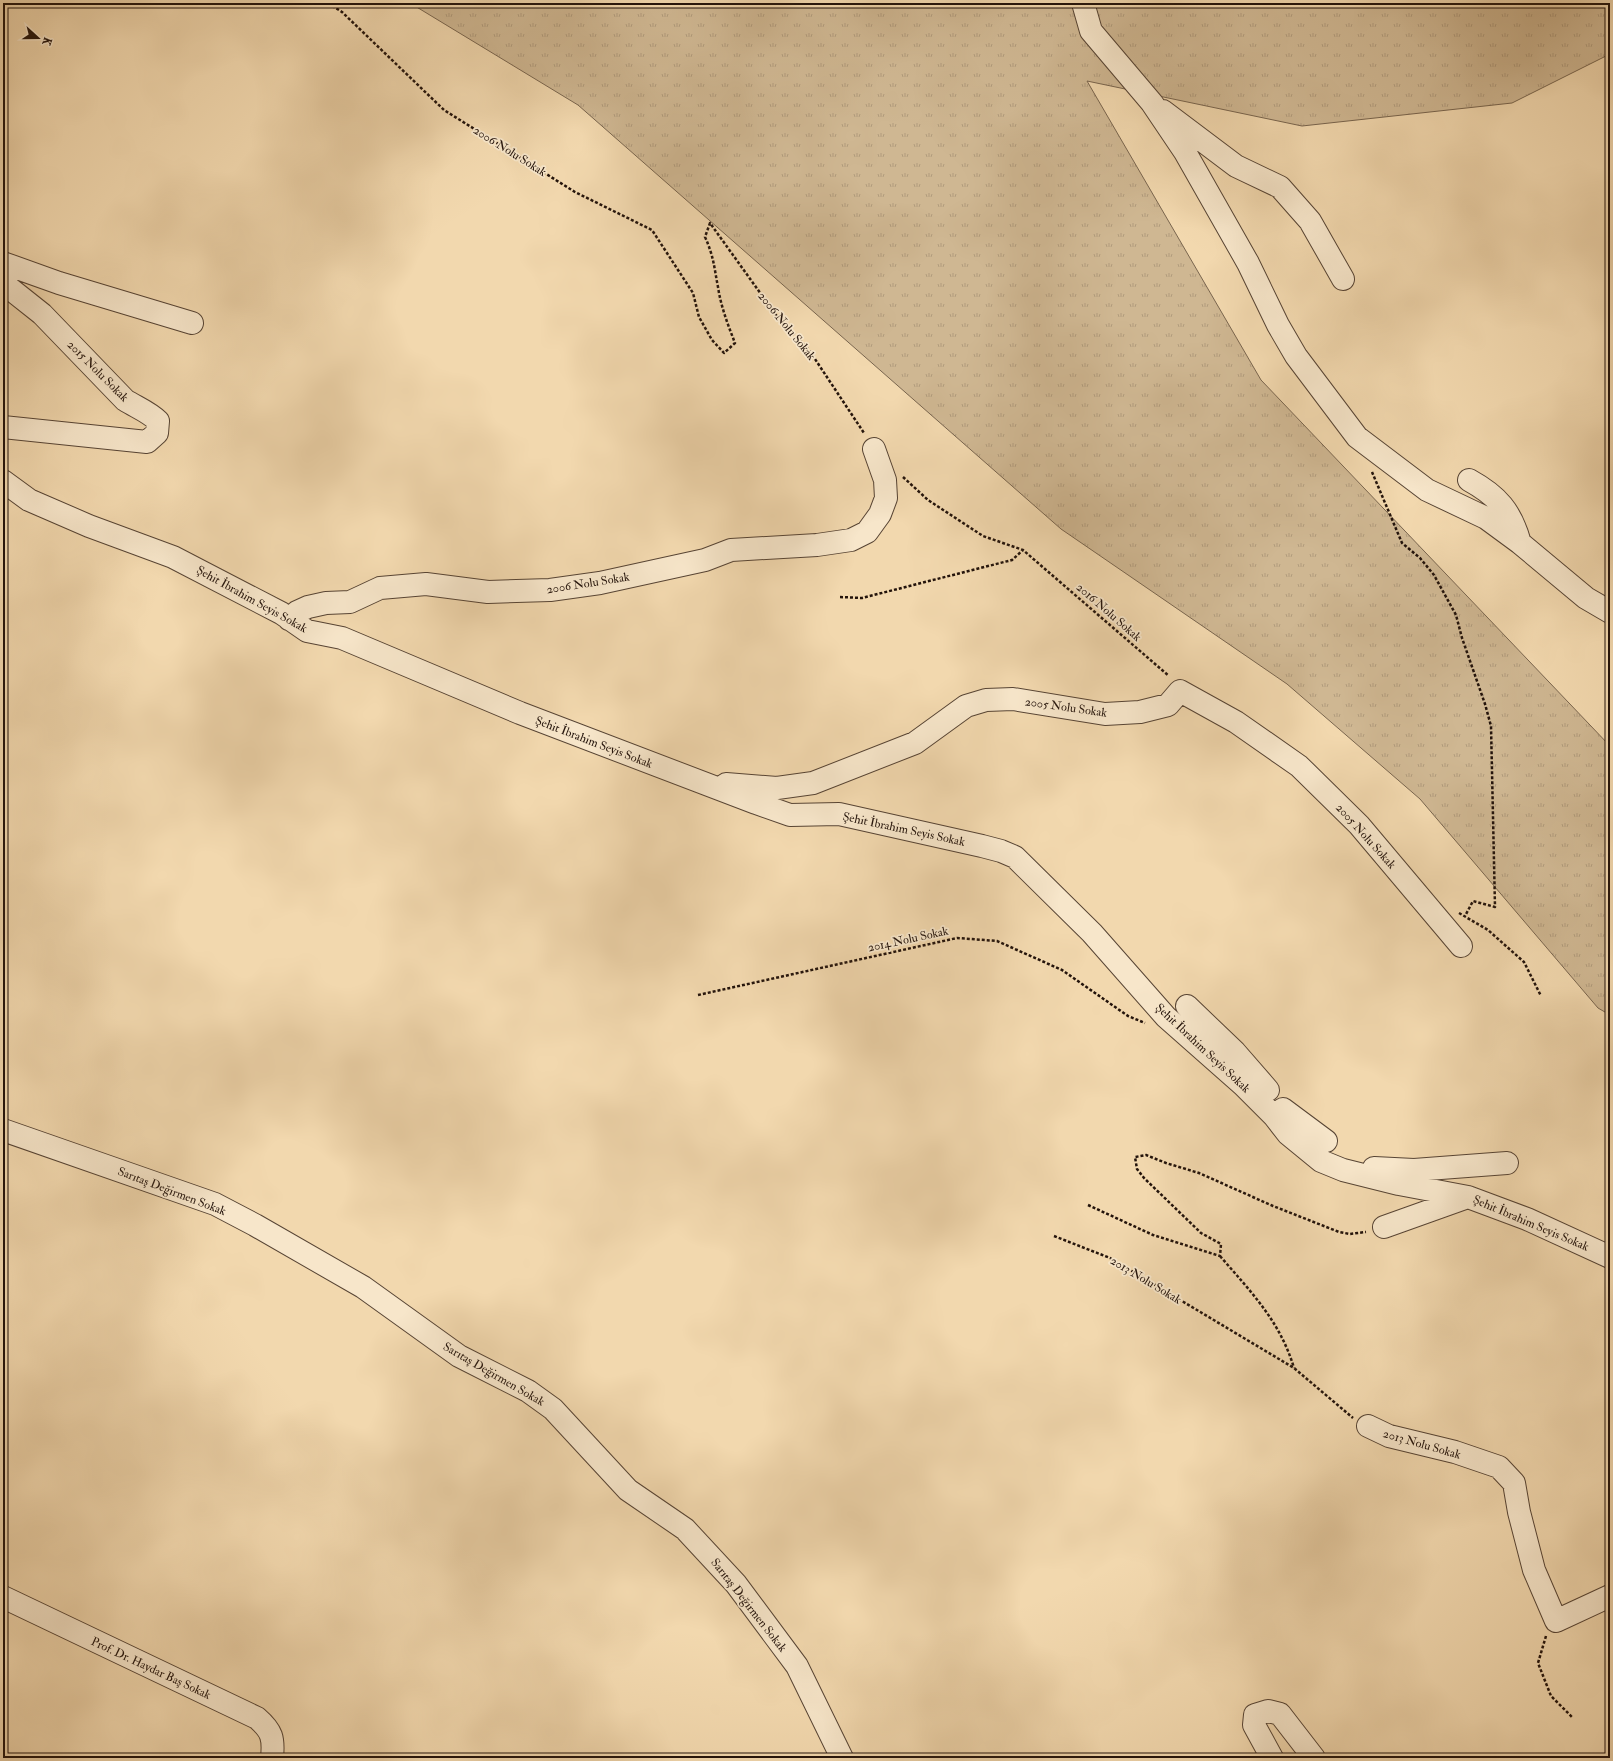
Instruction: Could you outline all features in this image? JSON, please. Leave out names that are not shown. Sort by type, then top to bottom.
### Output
[{"type":"street","points":[[1083,3],[1091,31],[1152,103],[1193,166],[1248,263],[1278,325],[1296,356],[1357,437],[1427,490],[1486,518],[1586,598],[1610,612]]},
{"type":"street","points":[[1152,103],[1236,166],[1280,187],[1310,221],[1343,279]]},
{"type":"street","points":[[3,263],[59,283],[192,323]]},
{"type":"street","name":"2015 Nolu Sokak","points":[[3,283],[42,314],[125,400],[140,410],[151,414],[158,421],[156,433],[147,442],[3,426]]},
{"type":"street","name":"2006 Nolu Sokak","points":[[289,619],[297,612],[308,607],[326,603],[350,602],[380,588],[426,584],[488,592],[550,590],[600,583],[705,560],[731,550],[817,545],[851,540],[868,532],[880,514],[886,498],[884,480],[874,449]]},
{"type":"street","points":[[1469,480],[1488,491],[1504,506],[1515,525],[1520,544]]},
{"type":"street","name":"Şehit İbrahim Seyis Sokak","points":[[3,481],[29,500],[89,526],[173,557],[289,619],[307,631],[342,638],[520,713],[702,783],[790,815],[839,814],[982,846],[1001,851],[1015,857],[1092,933],[1175,1025],[1243,1084],[1274,1116],[1288,1134],[1321,1161],[1343,1170],[1399,1184],[1468,1197],[1527,1219],[1610,1257]]},
{"type":"street","name":"2005 Nolu Sokak","points":[[702,783],[777,788],[813,783],[914,743],[966,706],[986,700],[1013,700],[1105,714],[1140,712],[1168,705],[1180,691],[1236,722],[1299,766],[1359,825],[1461,946]]},
{"type":"street","points":[[1187,1006],[1235,1052],[1255,1077],[1280,1103],[1274,1116]]},
{"type":"street","points":[[1274,1116],[1283,1109],[1326,1141]]},
{"type":"street","name":"Sarıtaş Değirmen Sokak","points":[[3,1130],[215,1204],[255,1225],[363,1287],[459,1356],[528,1391],[553,1408],[628,1490],[686,1529],[736,1584],[797,1666],[842,1758]]},
{"type":"street","points":[[1343,1170],[1377,1168],[1414,1170],[1507,1163]]},
{"type":"street","points":[[1384,1227],[1468,1197]]},
{"type":"street","name":"2013 Nolu Sokak","points":[[1368,1426],[1389,1436],[1455,1452],[1499,1467],[1514,1483],[1519,1512],[1534,1570],[1556,1621]]},
{"type":"street","points":[[1556,1621],[1610,1596]]},
{"type":"street","name":"Prof. Dr. Haydar Baş Sokak","points":[[3,1597],[257,1718],[268,1728],[274,1743],[272,1758]]},
{"type":"street","points":[[1272,1758],[1254,1725],[1255,1715],[1268,1711],[1280,1714],[1314,1758]]},
{"type":"path","name":"2006 Nolu Sokak","points":[[328,3],[342,12],[444,110],[575,192],[652,230],[693,293],[699,317],[712,340],[724,353],[736,343],[727,325],[713,256],[705,237],[710,223],[776,315],[809,350],[874,449]]},
{"type":"path","points":[[1369,466],[1402,543],[1420,558],[1434,575],[1456,615],[1490,726],[1495,907],[1473,901],[1465,916]]},
{"type":"path","name":"2016 Nolu Sokak","points":[[901,475],[928,500],[983,536],[1023,550],[1171,678],[1180,691]]},
{"type":"path","points":[[840,596],[862,598],[910,587],[1012,560],[1023,550]]},
{"type":"path","points":[[1454,910],[1488,930],[1524,962],[1541,996]]},
{"type":"path","name":"2014 Nolu Sokak","points":[[698,995],[957,938],[997,941],[1062,970],[1128,1016],[1145,1023],[1175,1025]]},
{"type":"path","points":[[1220,1256],[1221,1244],[1201,1233],[1144,1178],[1137,1169],[1135,1158],[1146,1155],[1199,1173],[1273,1206],[1339,1232],[1350,1234],[1361,1233],[1384,1227]]},
{"type":"path","points":[[1088,1205],[1153,1235],[1220,1256],[1271,1317],[1288,1348],[1294,1368]]},
{"type":"path","name":"2013 Nolu Sokak","points":[[1054,1236],[1110,1258],[1294,1368],[1347,1416],[1368,1426]]},
{"type":"path","points":[[1556,1621],[1544,1638],[1538,1663],[1551,1696],[1572,1717]]},
{"type":"green space","points":[[410,3],[1610,3],[1610,54],[1512,103],[1302,126],[1087,81],[1261,380],[1610,746],[1610,1015],[1598,1008],[1420,799],[1287,684],[1061,529],[578,105]]}]
